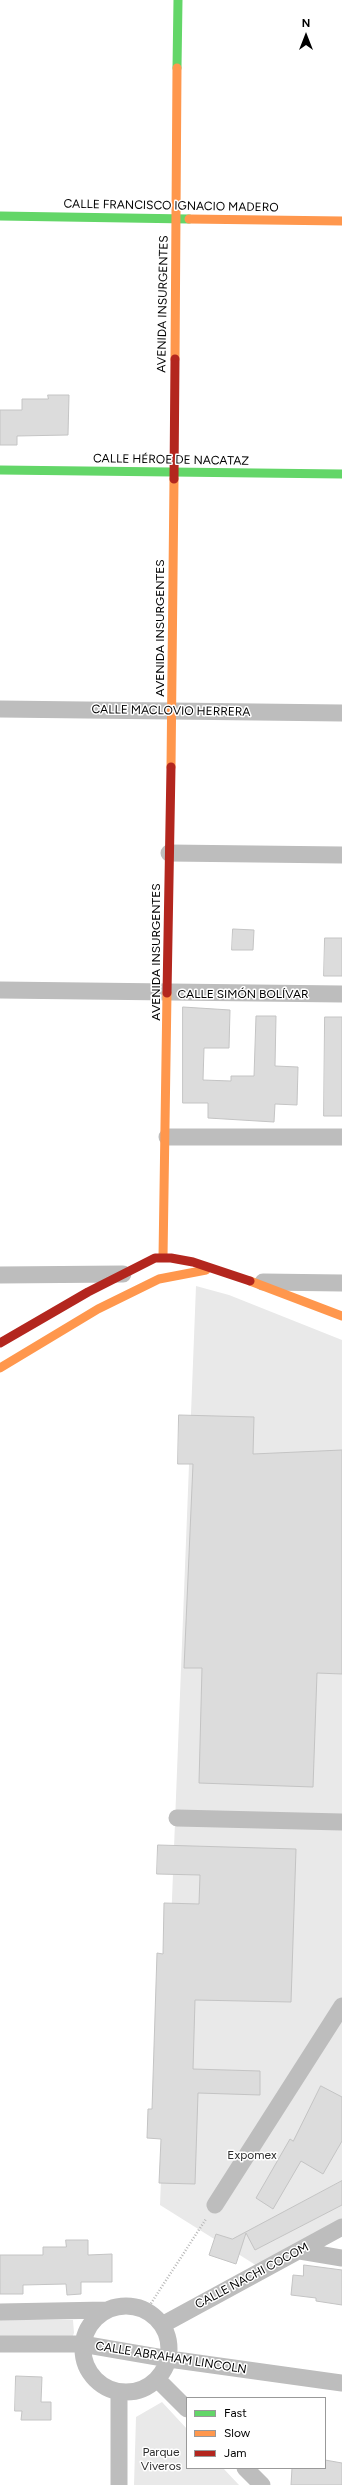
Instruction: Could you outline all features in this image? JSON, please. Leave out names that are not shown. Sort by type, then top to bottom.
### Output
[{"type":"street","name":"AVENIDA INSURGENTES","points":[[164,1256],[167,1137],[169,853],[172,710],[178,0]]},
{"type":"street","name":"CALLE FRANCISCO IGNACIO MADERO","points":[[0,216],[342,221]]},
{"type":"street","name":"CALLE HÉROE DE NACATAZ","points":[[0,470],[342,474]]},
{"type":"street","name":"CALLE MACLOVIO HERRERA","points":[[0,709],[342,713]]},
{"type":"street","points":[[169,853],[342,855]]},
{"type":"street","name":"CALLE SIMÓN BOLÍVAR","points":[[0,990],[342,994]]},
{"type":"street","points":[[167,1137],[342,1137]]},
{"type":"street","points":[[134,1291],[164,1256]]},
{"type":"street","points":[[0,1343],[155,1258],[164,1256],[214,1269],[342,1316]]},
{"type":"street","points":[[0,1368],[98,1309],[159,1279],[214,1269]]},
{"type":"street","points":[[0,1275],[125,1274]]},
{"type":"street","points":[[248,1282],[342,1283]]},
{"type":"street","points":[[177,1818],[342,1822]]},
{"type":"street","points":[[215,2205],[342,2006]]},
{"type":"street","name":"CALLE NACHI COCOM","points":[[162,2325],[342,2227]]},
{"type":"street","points":[[300,2251],[342,2258]]},
{"type":"street","points":[[0,2312],[106,2310],[126,2306],[146,2311],[162,2325],[169,2344],[168,2359],[157,2379],[146,2388],[136,2392],[119,2392],[105,2388],[89,2374],[82,2354],[82,2344],[90,2324],[106,2310]]},
{"type":"street","name":"CALLE ABRAHAM LINCOLN","points":[[0,2344],[82,2344],[168,2359],[342,2383]]},
{"type":"street","points":[[157,2379],[186,2408]]},
{"type":"street","points":[[119,2392],[119,2485]]},
{"type":"street","points":[[246,2469],[262,2485]]},
{"type":"path","points":[[146,2311],[215,2205]]},
{"type":"green space","name":"Expomex","points":[[196,1286],[229,1295],[342,1340],[342,2221],[262,2269],[160,2205]]},
{"type":"green space","points":[[0,2320],[73,2320],[74,2333],[72,2338],[0,2338]]},
{"type":"green space","name":"Parque Viveros","points":[[162,2402],[186,2428],[186,2469],[224,2469],[239,2485],[134,2485],[136,2417]]},
{"type":"building","points":[[48,395],[69,395],[68,435],[17,436],[17,445],[0,445],[0,410],[22,410],[22,399],[48,399]]},
{"type":"building","points":[[233,929],[254,930],[253,950],[232,950]]},
{"type":"building","points":[[325,938],[342,938],[342,976],[324,976]]},
{"type":"building","points":[[183,1007],[230,1010],[229,1048],[204,1048],[203,1080],[231,1081],[231,1076],[254,1076],[256,1016],[276,1016],[275,1066],[298,1067],[297,1105],[275,1104],[274,1122],[208,1118],[208,1103],[183,1103]]},
{"type":"building","points":[[325,1017],[342,1017],[342,1116],[324,1116]]},
{"type":"building","points":[[179,1415],[254,1417],[253,1454],[342,1450],[342,1674],[317,1673],[313,1787],[199,1783],[202,1668],[184,1668],[193,1464],[178,1464]]},
{"type":"building","points":[[158,1845],[296,1849],[291,2002],[195,2000],[193,2069],[260,2071],[260,2095],[198,2093],[195,2184],[159,2183],[161,2139],[147,2138],[148,2109],[152,2109],[157,1953],[163,1954],[164,1903],[199,1904],[200,1875],[157,1874]]},
{"type":"building","points":[[321,2086],[342,2097],[342,2141],[323,2174],[301,2161],[273,2209],[256,2198],[290,2139],[293,2141]]},
{"type":"building","points":[[342,2181],[342,2205],[255,2250],[246,2233],[236,2264],[209,2255],[216,2234],[232,2239]]},
{"type":"building","points":[[66,2240],[88,2240],[88,2255],[112,2254],[112,2282],[81,2282],[81,2294],[67,2295],[66,2284],[23,2285],[23,2294],[0,2294],[0,2255],[43,2255],[43,2247],[66,2247]]},
{"type":"building","points":[[304,2265],[342,2270],[342,2305],[316,2301],[316,2298],[291,2295],[293,2275],[303,2276]]},
{"type":"building","points":[[16,2376],[42,2377],[41,2402],[51,2402],[51,2420],[21,2420],[22,2411],[15,2411]]},
{"type":"building","points":[[326,2460],[342,2463],[342,2485],[291,2485],[292,2469],[326,2469]]},
{"type":"traffic: fast","points":[[177,68],[178,0]]},
{"type":"traffic: fast","points":[[0,216],[189,219]]},
{"type":"traffic: fast","points":[[0,470],[342,474]]},
{"type":"traffic: slow","points":[[175,359],[177,68]]},
{"type":"traffic: slow","points":[[189,219],[342,221]]},
{"type":"traffic: slow","points":[[171,767],[174,479]]},
{"type":"traffic: slow","points":[[163,1257],[167,993]]},
{"type":"traffic: slow","points":[[0,1368],[98,1309],[159,1279],[206,1270]]},
{"type":"traffic: slow","points":[[250,1281],[342,1316]]},
{"type":"traffic: jam","points":[[174,479],[175,359]]},
{"type":"traffic: jam","points":[[167,993],[171,767]]},
{"type":"traffic: jam","points":[[0,1343],[88,1292],[155,1258],[171,1258],[193,1262],[250,1281]]}]
